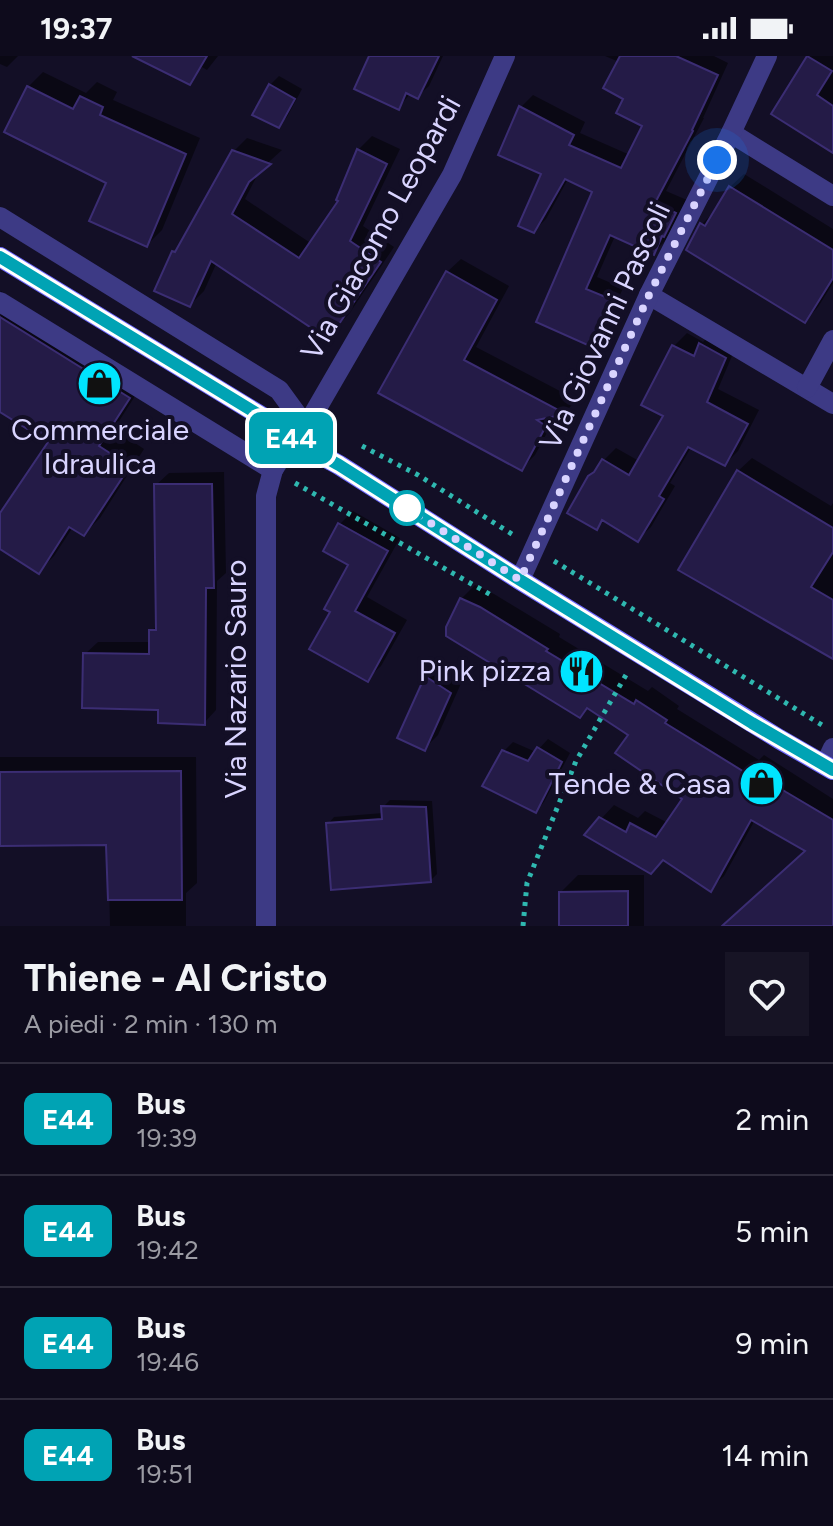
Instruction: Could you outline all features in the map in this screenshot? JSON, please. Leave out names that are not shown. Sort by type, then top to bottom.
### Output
[{"type":"main road","points":[[0,257],[266,419],[299,433],[330,460],[520,580],[830,761]]},
{"type":"street","name":"Via Giacomo Leopardi","points":[[299,433],[452,175],[505,56]]},
{"type":"street","name":"Via Giovanni Pascoli","points":[[520,580],[649,295],[767,56]]},
{"type":"street","points":[[731,133],[833,196]]},
{"type":"street","points":[[0,217],[279,390],[299,433]]},
{"type":"street","points":[[649,295],[833,404]]},
{"type":"street","points":[[0,302],[273,470]]},
{"type":"street","points":[[807,388],[833,340]]},
{"type":"street","name":"Via Nazario Sauro","points":[[266,926],[266,496],[273,470],[299,433]]},
{"type":"path","points":[[351,440],[418,475],[833,732]]},
{"type":"path","points":[[523,926],[527,883],[576,761],[626,675]]},
{"type":"building","points":[[132,56],[207,56],[190,85]]},
{"type":"building","points":[[369,56],[439,56],[418,99],[406,93],[399,110],[354,89]]},
{"type":"building","points":[[620,56],[676,56],[718,75],[655,203],[676,213],[654,255],[610,235],[586,289],[613,300],[592,347],[536,322],[592,192],[565,179],[534,233],[518,226],[541,174],[498,155],[519,106],[574,135],[569,145],[621,168],[642,126],[616,113],[623,99],[603,88]]},
{"type":"building","points":[[807,56],[832,71],[817,95],[833,106],[833,153],[771,114]]},
{"type":"building","points":[[269,84],[295,99],[279,128],[252,115]]},
{"type":"building","points":[[27,86],[73,109],[80,96],[103,107],[100,115],[186,154],[147,247],[89,221],[106,183],[4,132]]},
{"type":"building","points":[[357,149],[387,164],[350,241],[381,262],[335,330],[325,324],[319,333],[211,261],[190,307],[154,291],[172,251],[175,252],[232,150],[271,164],[249,182],[232,214],[299,258],[338,201]]},
{"type":"building","points":[[729,186],[833,250],[833,278],[805,323],[686,250],[700,223],[705,226]]},
{"type":"building","points":[[446,271],[497,300],[464,360],[566,414],[537,420],[546,426],[522,471],[378,393]]},
{"type":"building","points":[[0,317],[130,398],[99,446],[130,466],[84,536],[69,527],[39,574],[0,549],[0,513],[48,442],[0,412]]},
{"type":"building","points":[[699,343],[726,358],[707,402],[748,424],[725,466],[688,447],[659,496],[664,499],[638,542],[602,520],[597,530],[567,513],[588,476],[602,459],[629,475],[663,416],[641,405],[672,345],[694,356]]},
{"type":"building","points":[[737,470],[833,528],[833,552],[811,587],[833,600],[833,659],[678,570]]},
{"type":"building","points":[[154,484],[212,484],[214,588],[206,588],[205,725],[158,723],[158,710],[82,708],[83,653],[149,654],[149,630],[156,630]]},
{"type":"building","points":[[338,523],[388,551],[355,611],[395,633],[368,682],[309,649],[330,612],[324,609],[348,565],[323,551]]},
{"type":"building","points":[[460,598],[480,607],[634,704],[636,700],[667,720],[665,723],[746,773],[748,768],[833,820],[833,926],[722,926],[805,851],[751,820],[711,892],[663,860],[651,874],[584,835],[599,817],[626,832],[630,823],[656,837],[682,799],[615,753],[628,735],[587,708],[580,718],[446,636],[446,627]]},
{"type":"building","points":[[425,676],[451,693],[425,751],[397,738]]},
{"type":"building","points":[[537,747],[562,762],[536,813],[482,786],[502,750],[528,761]]},
{"type":"building","points":[[181,771],[182,900],[108,900],[106,845],[0,846],[0,772]]},
{"type":"building","points":[[381,806],[426,807],[431,882],[331,890],[326,823],[382,819]]},
{"type":"building","points":[[628,891],[628,926],[559,926],[559,892]]},
{"type":"bus line","name":"E44","points":[[0,257],[266,419],[292,439],[339,465],[752,723],[833,770]]},
{"type":"place","name":"Commerciale Idraulica","points":[[100,384]]},
{"type":"place","name":"Pink pizza","points":[[582,671]]},
{"type":"place","name":"Tende & Casa","points":[[762,784]]},
{"type":"route","points":[[407,508],[520,580],[649,295],[717,160]]}]
